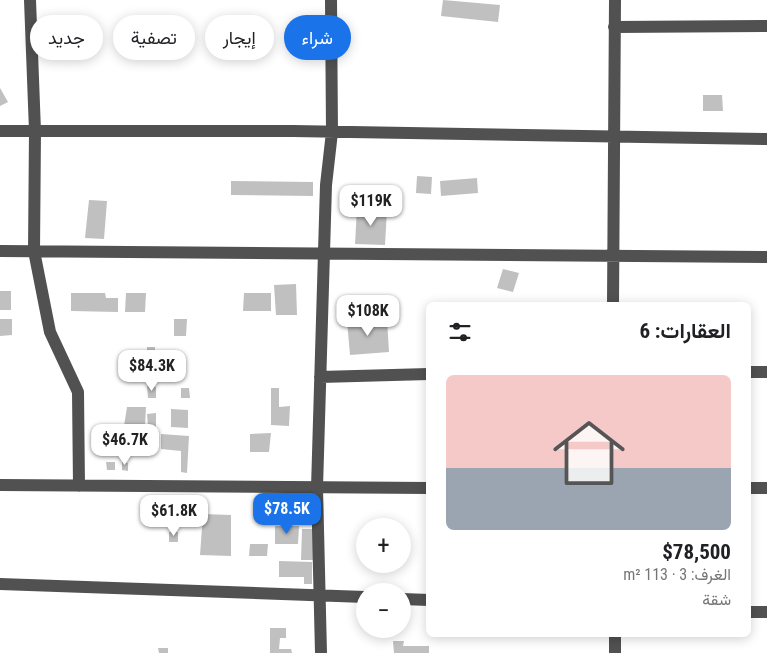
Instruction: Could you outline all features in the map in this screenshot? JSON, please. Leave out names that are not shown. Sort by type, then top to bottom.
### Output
[{"type":"street","points":[[30,0],[35,131],[34,251],[50,332],[78,392],[79,486]]},
{"type":"street","points":[[321,653],[317,488],[326,185],[332,132],[331,0]]},
{"type":"street","points":[[613,302],[612,138],[615,0]]},
{"type":"street","points":[[614,27],[767,26]]},
{"type":"street","points":[[0,130],[332,132],[767,139]]},
{"type":"street","points":[[0,251],[767,257]]},
{"type":"street","points":[[751,372],[767,372]]},
{"type":"street","points":[[320,377],[426,374]]},
{"type":"street","points":[[0,485],[426,488]]},
{"type":"street","points":[[751,488],[767,488]]},
{"type":"street","points":[[0,584],[356,596]]},
{"type":"street","points":[[411,599],[426,600]]},
{"type":"street","points":[[751,612],[767,612]]},
{"type":"street","points":[[615,637],[615,653]]},
{"type":"building","points":[[443,0],[500,5],[498,22],[441,16]]},
{"type":"building","points":[[0,88],[8,102],[0,106]]},
{"type":"building","points":[[703,95],[722,95],[723,111],[703,111]]},
{"type":"building","points":[[417,176],[432,177],[431,194],[416,193]]},
{"type":"building","points":[[477,178],[478,193],[441,196],[440,181]]},
{"type":"building","points":[[231,181],[313,182],[313,196],[231,195]]},
{"type":"building","points":[[89,200],[107,201],[104,239],[85,238]]},
{"type":"building","points":[[357,208],[387,210],[385,245],[355,244]]},
{"type":"building","points":[[503,269],[519,273],[513,292],[497,288]]},
{"type":"building","points":[[296,284],[297,315],[276,315],[274,285]]},
{"type":"building","points":[[0,291],[11,291],[11,310],[0,310]]},
{"type":"building","points":[[71,293],[105,293],[106,298],[118,298],[118,312],[71,311]]},
{"type":"building","points":[[126,293],[146,293],[145,312],[125,312]]},
{"type":"building","points":[[244,293],[271,293],[271,311],[243,311]]},
{"type":"building","points":[[0,319],[12,319],[12,335],[0,336]]},
{"type":"building","points":[[174,319],[187,319],[186,336],[174,336]]},
{"type":"building","points":[[387,319],[389,352],[350,355],[347,321]]},
{"type":"building","points":[[147,347],[155,347],[155,356],[147,356]]},
{"type":"building","points":[[147,386],[156,387],[156,398],[148,398]]},
{"type":"building","points":[[181,388],[189,388],[190,398],[181,398]]},
{"type":"building","points":[[271,388],[279,388],[279,407],[290,406],[289,426],[271,425]]},
{"type":"building","points":[[127,407],[146,407],[145,426],[124,426]]},
{"type":"building","points":[[171,409],[188,410],[188,428],[171,427]]},
{"type":"building","points":[[156,413],[156,427],[148,426],[147,414]]},
{"type":"building","points":[[127,433],[143,433],[143,448],[127,447]]},
{"type":"building","points":[[271,433],[269,452],[250,452],[250,434]]},
{"type":"building","points":[[161,434],[189,436],[187,473],[181,472],[181,451],[161,449]]},
{"type":"building","points":[[106,462],[115,462],[115,470],[107,470]]},
{"type":"building","points":[[122,462],[128,463],[128,471],[122,470]]},
{"type":"building","points":[[203,514],[231,515],[231,556],[200,555]]},
{"type":"building","points":[[265,515],[278,515],[278,523],[265,523]]},
{"type":"building","points":[[275,526],[299,526],[298,544],[275,544]]},
{"type":"building","points":[[302,529],[314,529],[313,560],[301,560]]},
{"type":"building","points":[[169,532],[178,532],[178,542],[169,542]]},
{"type":"building","points":[[250,544],[268,544],[267,556],[249,556]]},
{"type":"building","points":[[279,561],[312,562],[312,584],[304,584],[304,577],[279,577]]},
{"type":"building","points":[[270,628],[286,628],[286,638],[280,638],[279,649],[291,649],[292,653],[270,653]]},
{"type":"building","points":[[393,641],[404,641],[403,646],[429,646],[429,653],[394,653]]},
{"type":"building","points":[[158,648],[168,648],[168,653],[159,653]]}]
